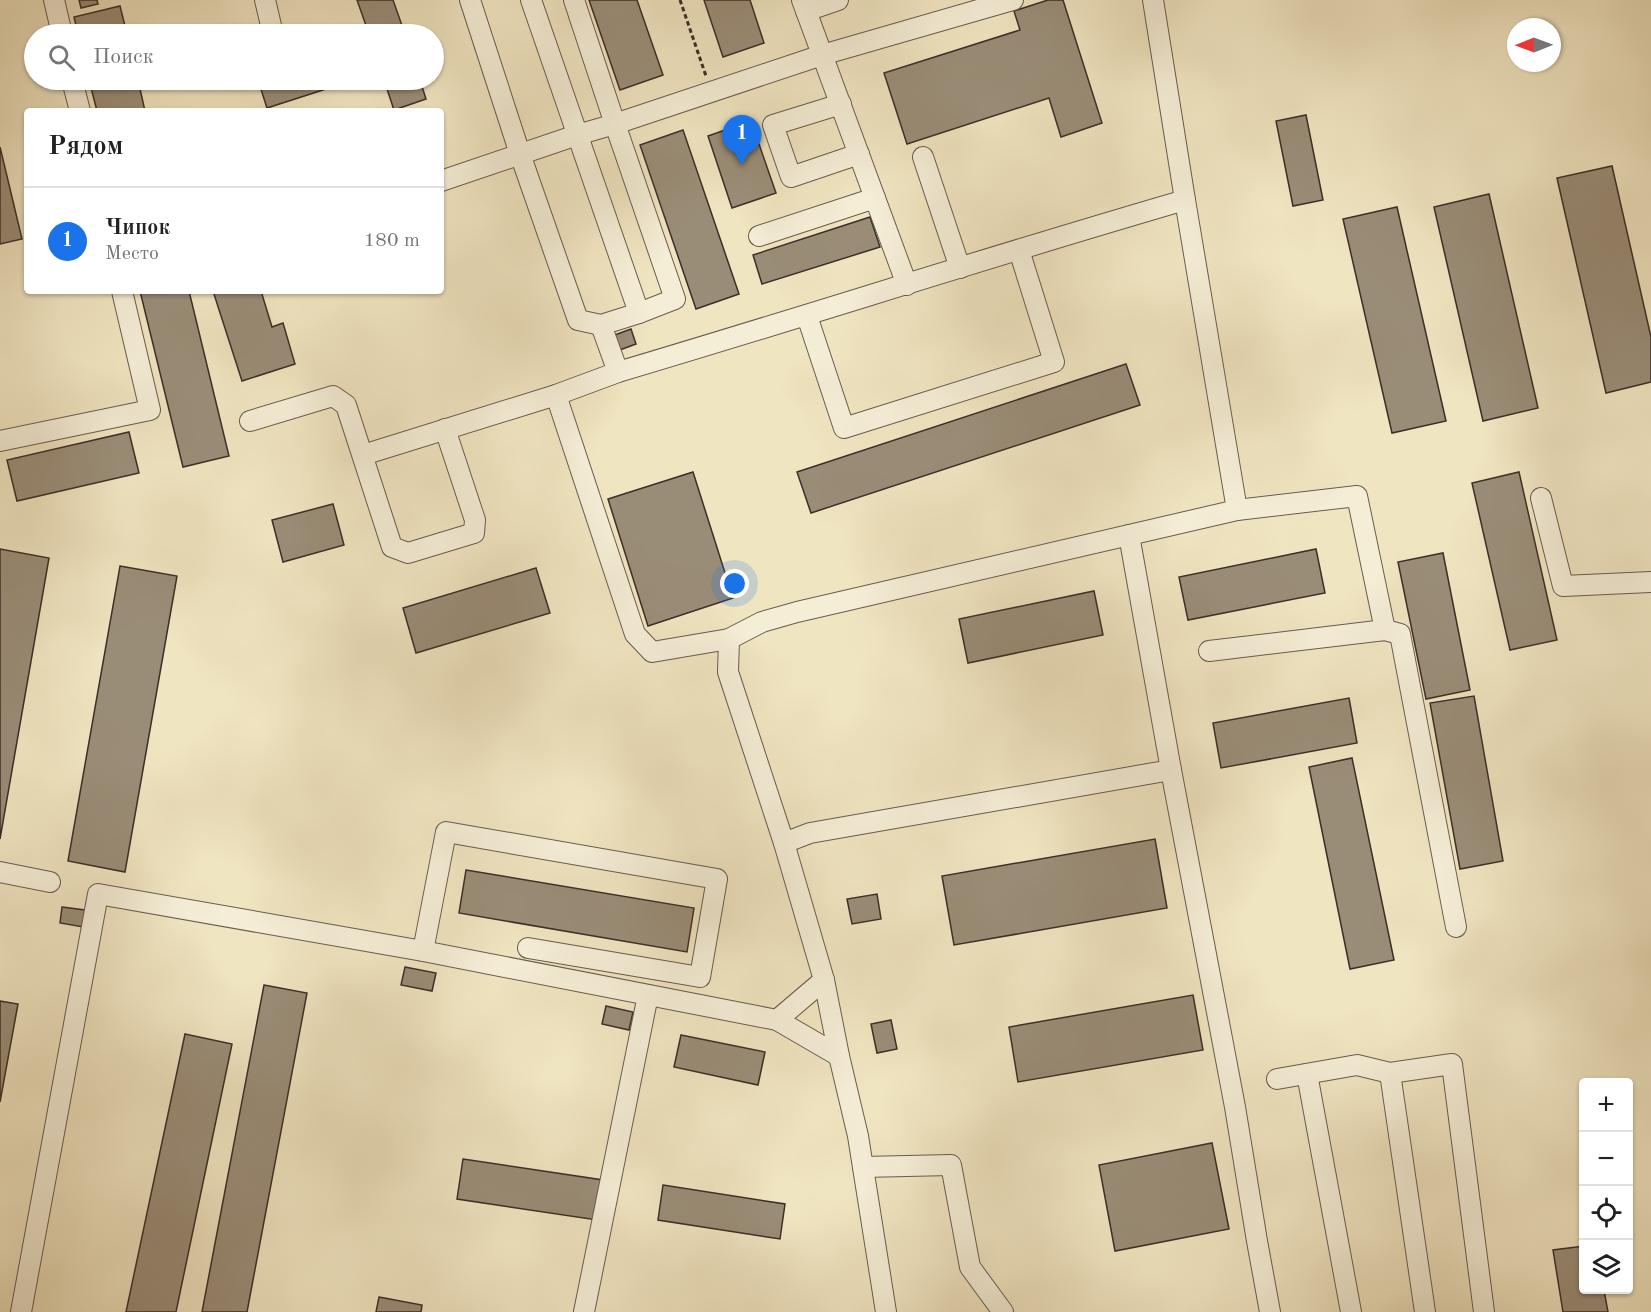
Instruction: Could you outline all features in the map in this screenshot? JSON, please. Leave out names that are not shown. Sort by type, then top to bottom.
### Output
[{"type":"street","points":[[54,0],[60,24]]},
{"type":"street","points":[[265,0],[271,24]]},
{"type":"street","points":[[470,0],[520,154],[578,320],[601,325],[675,299],[574,0]]},
{"type":"street","points":[[531,0],[639,313]]},
{"type":"street","points":[[838,0],[804,6],[907,285]]},
{"type":"street","points":[[444,180],[822,55],[1013,0]]},
{"type":"street","points":[[1154,0],[1237,510]]},
{"type":"street","points":[[75,90],[79,108]]},
{"type":"street","points":[[841,104],[773,125],[791,177],[860,154]]},
{"type":"street","points":[[924,157],[960,268]]},
{"type":"street","points":[[759,236],[875,198]]},
{"type":"street","points":[[363,455],[556,395],[618,372],[1185,200]]},
{"type":"street","points":[[807,316],[844,428],[1054,362],[1019,250]]},
{"type":"street","points":[[0,441],[150,410],[123,294]]},
{"type":"street","points":[[601,325],[618,372]]},
{"type":"street","points":[[556,395],[635,634],[652,652],[729,639],[762,622],[797,612],[1237,510],[1357,496],[1385,630]]},
{"type":"street","points":[[250,421],[333,396],[346,405],[392,547],[408,553],[474,533],[475,520],[444,429]]},
{"type":"street","points":[[1541,498],[1563,586],[1651,582]]},
{"type":"street","points":[[1129,535],[1235,1107],[1270,1312]]},
{"type":"street","points":[[1209,651],[1385,630],[1400,634],[1456,927]]},
{"type":"street","points":[[729,639],[728,672],[784,843],[824,980],[864,1167],[886,1312]]},
{"type":"street","points":[[784,843],[810,833],[1171,770]]},
{"type":"street","points":[[423,951],[446,832],[717,879],[700,977],[528,948]]},
{"type":"street","points":[[0,872],[50,882]]},
{"type":"street","points":[[21,1312],[98,894],[423,951],[777,1020],[839,1056]]},
{"type":"street","points":[[777,1020],[824,980]]},
{"type":"street","points":[[584,1312],[648,995]]},
{"type":"street","points":[[1277,1079],[1357,1065],[1390,1073],[1452,1064],[1484,1312]]},
{"type":"street","points":[[1390,1073],[1425,1312]]},
{"type":"street","points":[[1307,1074],[1351,1312]]},
{"type":"street","points":[[864,1167],[951,1165],[970,1266],[1003,1312]]},
{"type":"path","points":[[680,0],[711,92]]},
{"type":"building","points":[[79,0],[97,0],[98,4],[81,8]]},
{"type":"building","points":[[357,0],[393,0],[401,24],[365,24]]},
{"type":"building","points":[[589,0],[637,0],[663,75],[620,90]]},
{"type":"building","points":[[704,0],[750,0],[764,43],[723,57]]},
{"type":"building","points":[[1048,0],[1063,0],[1102,123],[1061,137],[1049,98],[907,144],[884,73],[1020,30],[1014,11]]},
{"type":"building","points":[[120,6],[124,24],[76,24],[74,17]]},
{"type":"building","points":[[92,90],[140,90],[144,108],[96,108]]},
{"type":"building","points":[[261,90],[323,90],[267,108]]},
{"type":"building","points":[[387,90],[423,90],[426,99],[393,108]]},
{"type":"building","points":[[1306,115],[1323,200],[1293,206],[1276,121]]},
{"type":"building","points":[[751,121],[776,193],[732,208],[708,136]]},
{"type":"building","points":[[683,130],[739,294],[696,309],[640,145]]},
{"type":"building","points":[[0,147],[22,239],[0,244]]},
{"type":"building","points":[[1612,166],[1651,337],[1651,382],[1606,393],[1557,178]]},
{"type":"building","points":[[1489,194],[1538,408],[1483,421],[1434,207]]},
{"type":"building","points":[[1397,207],[1446,421],[1392,433],[1343,219]]},
{"type":"building","points":[[870,217],[880,247],[762,284],[753,255]]},
{"type":"building","points":[[141,294],[190,294],[229,456],[183,467]]},
{"type":"building","points":[[214,294],[262,294],[272,327],[283,323],[295,364],[242,381]]},
{"type":"building","points":[[631,329],[636,344],[617,351],[612,336]]},
{"type":"building","points":[[1126,364],[1140,405],[811,513],[797,472]]},
{"type":"building","points":[[129,432],[139,473],[17,501],[7,460]]},
{"type":"building","points":[[693,472],[733,598],[648,626],[608,499]]},
{"type":"building","points":[[1519,472],[1557,640],[1510,650],[1472,483]]},
{"type":"building","points":[[333,504],[344,545],[283,562],[272,520]]},
{"type":"building","points":[[0,549],[49,558],[0,839]]},
{"type":"building","points":[[1316,549],[1325,593],[1188,620],[1179,577]]},
{"type":"building","points":[[1443,553],[1470,690],[1426,699],[1398,562]]},
{"type":"building","points":[[120,566],[177,576],[125,872],[68,861]]},
{"type":"building","points":[[536,568],[550,613],[416,653],[403,608]]},
{"type":"building","points":[[1094,591],[1103,635],[968,663],[959,619]]},
{"type":"building","points":[[1474,696],[1503,861],[1460,869],[1430,703]]},
{"type":"building","points":[[1349,698],[1357,743],[1221,768],[1213,723]]},
{"type":"building","points":[[1352,758],[1394,960],[1350,969],[1309,767]]},
{"type":"building","points":[[1155,839],[1167,908],[954,945],[942,876]]},
{"type":"building","points":[[466,870],[694,908],[687,952],[459,913]]},
{"type":"building","points":[[877,894],[881,919],[852,924],[847,899]]},
{"type":"building","points":[[62,907],[85,910],[83,927],[60,923]]},
{"type":"building","points":[[405,967],[436,973],[432,991],[401,985]]},
{"type":"building","points":[[264,985],[307,993],[247,1312],[202,1312]]},
{"type":"building","points":[[1193,995],[1203,1050],[1018,1082],[1009,1027]]},
{"type":"building","points":[[0,1001],[18,1004],[0,1102]]},
{"type":"building","points":[[606,1006],[633,1012],[629,1030],[602,1024]]},
{"type":"building","points":[[891,1020],[897,1049],[877,1053],[871,1024]]},
{"type":"building","points":[[185,1034],[232,1044],[176,1312],[126,1312]]},
{"type":"building","points":[[681,1035],[765,1052],[758,1085],[674,1067]]},
{"type":"building","points":[[1212,1143],[1229,1229],[1115,1251],[1099,1165]]},
{"type":"building","points":[[463,1159],[603,1180],[597,1220],[457,1199]]},
{"type":"building","points":[[663,1185],[785,1204],[780,1239],[658,1220]]},
{"type":"building","points":[[1579,1247],[1579,1294],[1605,1294],[1608,1312],[1563,1312],[1553,1250]]},
{"type":"building","points":[[379,1297],[422,1305],[421,1312],[376,1312]]},
{"type":"place","name":"Чипок","points":[[742,165]]}]
